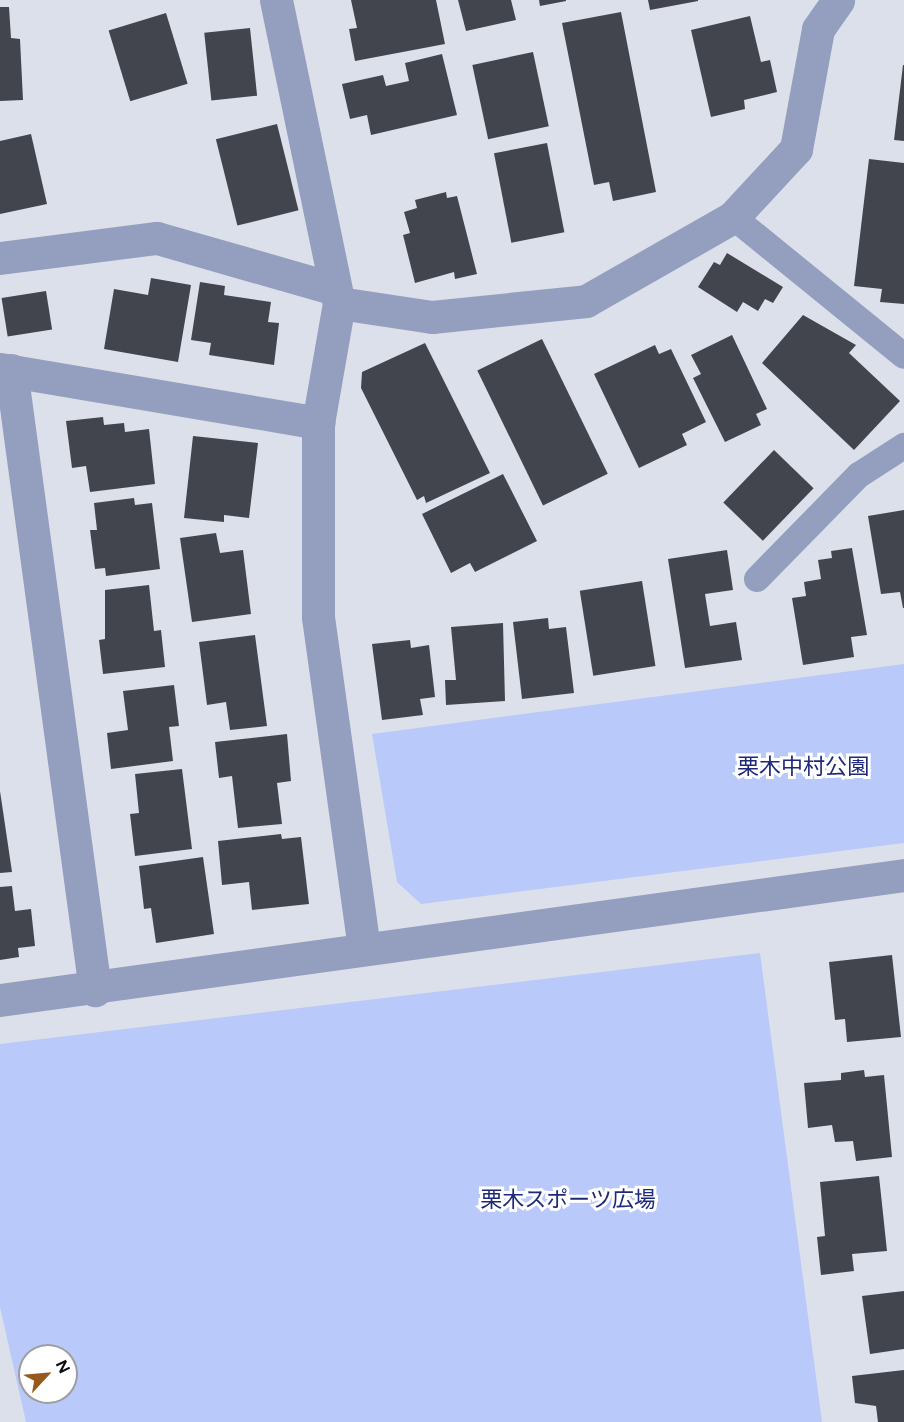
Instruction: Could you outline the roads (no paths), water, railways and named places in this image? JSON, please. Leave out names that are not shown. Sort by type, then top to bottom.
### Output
[{"type":"street","points":[[276,0],[337,296],[318,423],[318,617],[364,948]]},
{"type":"street","points":[[0,258],[157,238],[337,296],[432,317],[586,301],[733,217],[796,149],[818,29],[838,0]]},
{"type":"street","points":[[95,990],[5,370],[318,423]]},
{"type":"street","points":[[0,1000],[95,990],[364,948],[904,875]]},
{"type":"lane","points":[[733,217],[904,356]]},
{"type":"lane","points":[[757,579],[859,475],[904,446]]},
{"type":"park label","name":"栗木中村公園","points":[[803,767]]},
{"type":"park label","name":"栗木スポーツ広場","points":[[568,1200]]}]
